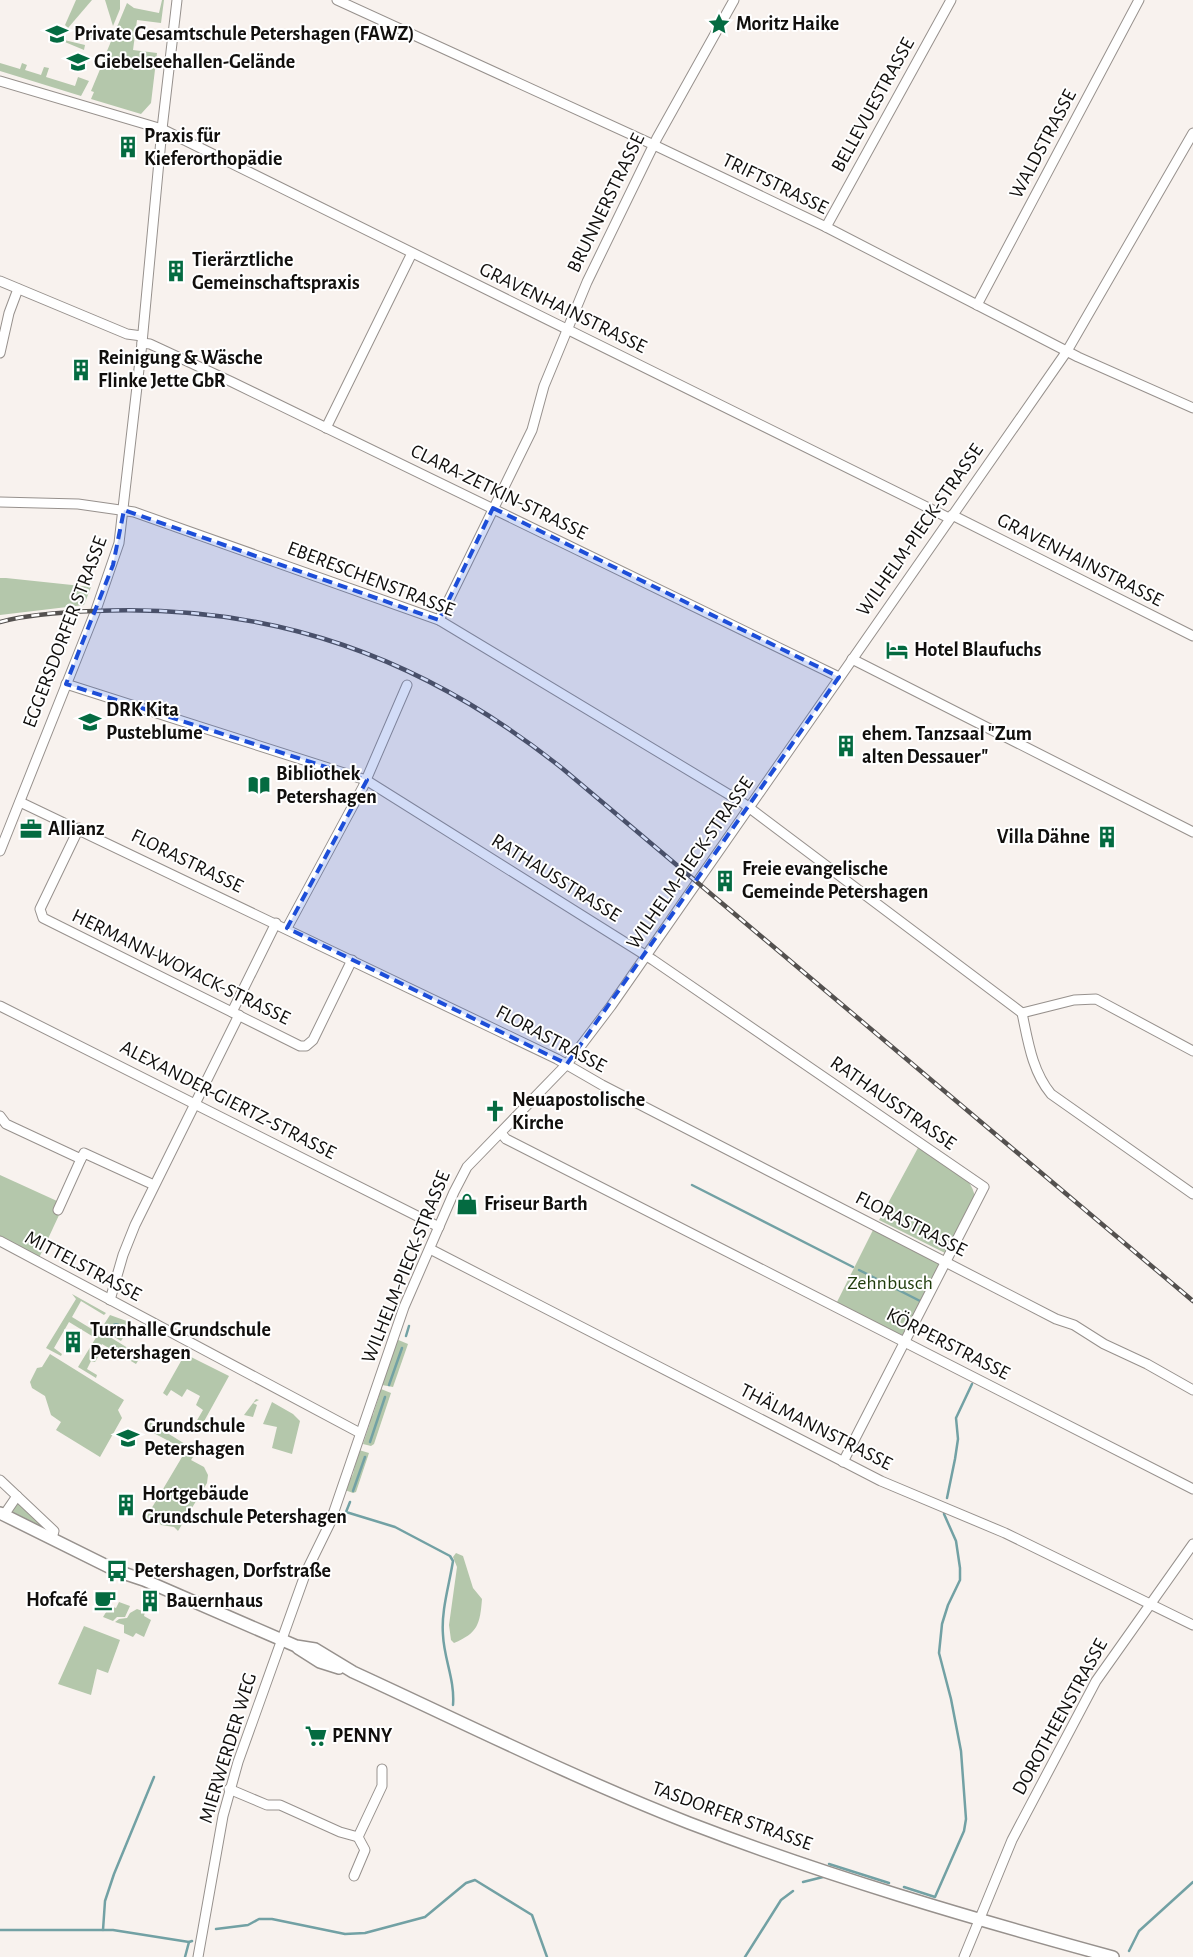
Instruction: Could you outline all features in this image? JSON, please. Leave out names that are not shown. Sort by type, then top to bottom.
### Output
[{"type":"main road","name":"TASDORFER STRASSE","points":[[2,1514],[78,1551],[107,1560],[144,1580],[281,1639],[296,1646],[320,1662],[353,1672],[631,1799],[688,1822],[770,1852],[978,1919],[1113,1957]]},
{"type":"street","name":"EGGERSDORFER STRASSE","points":[[0,851],[113,565],[124,510],[162,129],[177,0]]},
{"type":"street","name":"TRIFTSTRASSE","points":[[337,0],[654,145],[826,227],[1067,351],[1193,408]]},
{"type":"street","name":"BRUNNERSTRASSE","points":[[439,620],[532,430],[544,386],[566,329],[654,145],[734,0]]},
{"type":"street","name":"BELLEVUESTRASSE","points":[[826,227],[950,0]]},
{"type":"street","name":"WALDSTRASSE","points":[[977,305],[1139,0]]},
{"type":"street","name":"GRAVENHAINSTRASSE","points":[[0,81],[162,129],[1193,636]]},
{"type":"street","name":"WILHELM-PIECK-STRASSE","points":[[281,1639],[308,1568],[330,1523],[402,1314],[464,1172],[566,1064],[646,955],[1067,351],[1193,133]]},
{"type":"street","points":[[326,428],[412,253]]},
{"type":"street","name":"CLARA-ZETKIN-STRASSE","points":[[3,282],[142,339],[839,677]]},
{"type":"street","points":[[0,354],[9,313],[18,289]]},
{"type":"street","name":"EBERESCHENSTRASSE","points":[[0,502],[78,504],[124,510],[210,537],[439,620],[749,808],[1022,1013]]},
{"type":"street","points":[[852,659],[1193,832]]},
{"type":"street","name":"RATHAUSSTRASSE","points":[[66,684],[366,780],[646,955],[984,1187],[946,1262]]},
{"type":"street","points":[[287,928],[366,780],[407,685]]},
{"type":"street","name":"FLORASTRASSE","points":[[20,802],[79,828],[566,1064],[610,1090],[1056,1319],[1074,1325],[1104,1344],[1155,1368],[1193,1390]]},
{"type":"street","name":"HERMANN-WOYACK-STRASSE","points":[[79,828],[40,909],[40,914],[43,918],[300,1046],[310,1044],[352,960]]},
{"type":"street","points":[[110,1300],[123,1255],[194,1102],[201,1094],[276,923]]},
{"type":"street","points":[[1193,1051],[1096,999],[1074,1000],[1022,1013],[1036,1069],[1051,1094],[1193,1194]]},
{"type":"street","name":"ALEXANDER-GIERTZ-STRASSE","points":[[0,1006],[439,1227]]},
{"type":"street","points":[[0,1116],[6,1124],[81,1158]]},
{"type":"street","name":"KÖRPERSTRASSE","points":[[501,1133],[506,1138],[1193,1488]]},
{"type":"street","points":[[58,1210],[84,1153],[154,1185]]},
{"type":"street","name":"MITTELSTRASSE","points":[[0,1241],[360,1433]]},
{"type":"street","name":"THÄLMANNSTRASSE","points":[[430,1249],[881,1481],[1005,1533],[1193,1625]]},
{"type":"street","points":[[843,1462],[946,1262]]},
{"type":"street","points":[[0,1480],[54,1531],[52,1538]]},
{"type":"street","points":[[2,1514],[17,1496]]},
{"type":"street","name":"DOROTHEENSTRASSE","points":[[964,1957],[1012,1840],[1096,1681],[1193,1544]]},
{"type":"street","name":"MIERWERDER WEG","points":[[198,1957],[229,1789],[281,1639]]},
{"type":"street","points":[[358,1837],[382,1786],[382,1769]]},
{"type":"street","points":[[229,1789],[267,1805],[280,1805],[340,1832],[358,1837],[364,1850],[354,1876]]},
{"type":"highlighted area","points":[[493,508],[839,677],[567,1064],[287,928],[367,780],[66,684],[113,565],[124,510],[439,620]]},
{"type":"green space","points":[[76,0],[92,0],[68,28],[65,25]]},
{"type":"green space","points":[[105,0],[120,0],[120,9],[113,26]]},
{"type":"green space","points":[[162,0],[164,0],[161,23],[137,20],[133,50],[157,53],[151,103],[141,114],[91,99],[94,92],[91,91],[101,67],[108,70],[109,67],[102,63],[127,3],[134,8],[159,13]]},
{"type":"green space","points":[[106,30],[107,40],[85,38],[85,35]]},
{"type":"green space","points":[[60,40],[85,45],[84,50]]},
{"type":"green space","points":[[0,63],[20,69],[22,63],[27,65],[25,70],[41,75],[44,67],[49,68],[46,77],[75,86],[78,77],[89,81],[81,96],[0,71]]},
{"type":"green space","points":[[0,578],[91,587],[84,605],[0,615]]},
{"type":"green space","name":"Zehnbusch","points":[[919,1146],[956,1169],[964,1176],[974,1194],[974,1209],[949,1255],[879,1220]]},
{"type":"green space","points":[[0,1175],[57,1201],[60,1213],[39,1258],[0,1238]]},
{"type":"green space","name":"Zehnbusch","points":[[874,1228],[943,1263],[906,1339],[836,1304]]},
{"type":"green space","points":[[72,1294],[106,1313],[104,1315],[81,1301],[72,1317],[95,1331],[92,1336],[69,1322],[54,1348],[62,1354],[61,1356],[46,1348],[76,1299]]},
{"type":"green space","points":[[110,1315],[132,1323],[121,1341],[101,1329]]},
{"type":"green space","points":[[100,1331],[141,1356],[136,1364],[102,1344],[97,1352],[100,1354],[95,1362],[91,1361],[87,1369],[97,1375],[96,1378],[78,1367]]},
{"type":"green space","points":[[396,1339],[408,1344],[393,1387],[382,1385]]},
{"type":"green space","points":[[50,1354],[124,1400],[118,1410],[122,1418],[100,1457],[56,1430],[61,1422],[51,1415],[45,1396],[32,1388],[30,1382],[37,1368],[42,1367]]},
{"type":"green space","points":[[185,1354],[229,1376],[202,1425],[196,1422],[203,1410],[196,1405],[200,1396],[187,1389],[182,1397],[171,1390],[167,1396],[163,1393]]},
{"type":"green space","points":[[381,1389],[391,1393],[374,1444],[371,1446],[363,1444],[370,1423],[369,1419],[373,1415],[379,1396],[377,1393]]},
{"type":"green space","points":[[272,1402],[293,1414],[300,1421],[292,1454],[272,1448],[277,1427],[263,1424]]},
{"type":"green space","points":[[253,1403],[257,1405],[253,1417],[244,1415]]},
{"type":"green space","points":[[148,1421],[185,1444],[182,1448],[144,1428]]},
{"type":"green space","points":[[359,1450],[369,1453],[356,1492],[353,1493],[345,1490],[353,1474]]},
{"type":"green space","points":[[185,1452],[193,1457],[191,1460],[204,1467],[208,1475],[207,1483],[178,1531],[174,1527],[161,1525],[153,1514],[148,1523],[144,1521]]},
{"type":"green space","points":[[19,1502],[45,1528],[12,1514],[14,1505]]},
{"type":"green space","points":[[456,1553],[463,1556],[473,1588],[482,1599],[479,1621],[476,1627],[468,1635],[454,1643],[451,1640],[449,1625],[457,1567],[453,1557]]},
{"type":"green space","points":[[119,1602],[130,1606],[125,1617],[117,1617],[113,1621],[103,1617],[110,1606],[116,1608]]},
{"type":"green space","points":[[137,1609],[145,1612],[144,1616],[151,1620],[144,1637],[136,1633],[133,1637],[124,1633],[124,1625],[115,1622],[119,1619],[127,1618],[130,1613]]},
{"type":"green space","points":[[84,1626],[120,1640],[108,1673],[97,1669],[91,1695],[58,1684]]},
{"type":"water","points":[[114,1323],[118,1323],[122,1329],[118,1335],[114,1335],[110,1331],[110,1327]]},
{"type":"waterway","points":[[692,1185],[853,1267]]},
{"type":"waterway","points":[[859,1270],[922,1302]]},
{"type":"waterway","points":[[406,1336],[409,1326]]},
{"type":"waterway","points":[[389,1385],[402,1348]]},
{"type":"waterway","points":[[947,1498],[958,1439],[956,1418],[972,1384]]},
{"type":"waterway","points":[[370,1442],[385,1397]]},
{"type":"waterway","points":[[353,1491],[365,1457]]},
{"type":"waterway","points":[[350,1502],[346,1512],[395,1527],[450,1556],[453,1561],[444,1608],[443,1626],[453,1705]]},
{"type":"waterway","points":[[904,1887],[935,1897],[964,1831],[966,1819],[961,1751],[951,1699],[939,1653],[942,1624],[948,1605],[960,1580],[956,1541],[944,1514]]},
{"type":"waterway","points":[[103,1930],[105,1901],[114,1874],[154,1777]]},
{"type":"waterway","points":[[829,1864],[889,1883]]},
{"type":"waterway","points":[[803,1882],[823,1877]]},
{"type":"waterway","points":[[216,1929],[248,1925],[259,1919],[272,1919],[345,1934],[365,1933],[425,1917],[466,1883],[475,1880],[532,1915],[547,1957]]},
{"type":"waterway","points":[[1129,1951],[1139,1931],[1193,1882]]},
{"type":"waterway","points":[[745,1957],[781,1900],[793,1891]]},
{"type":"waterway","points":[[0,1930],[113,1930],[192,1941]]},
{"type":"waterway","points":[[185,1957],[189,1942]]},
{"type":"railway","points":[[0,622],[47,614],[94,611],[160,611],[223,617],[284,628],[343,645],[400,668],[456,696],[510,730],[563,769],[1193,1301]]},
{"type":"place","name":"Moritz Haike","points":[[719,24]]},
{"type":"place","name":"Private Gesamtschule Petershagen (FAWZ)","points":[[57,34]]},
{"type":"place","name":"Giebelseehallen-Gelände","points":[[78,62]]},
{"type":"place","name":"Praxis für Kieferorthopädie","points":[[128,147]]},
{"type":"place","name":"Tierärztliche Gemeinschaftspraxis","points":[[176,271]]},
{"type":"place","name":"Reinigung & Wäsche Flinke Jette GbR","points":[[81,370]]},
{"type":"place","name":"Hotel Blaufuchs","points":[[897,650]]},
{"type":"place","name":"DRK Kita Pusteblume","points":[[90,722]]},
{"type":"place","name":"ehem. Tanzsaal \"Zum alten Dessauer\"","points":[[846,746]]},
{"type":"place","name":"Bibliothek Petershagen","points":[[259,785]]},
{"type":"place","name":"Allianz","points":[[31,829]]},
{"type":"place","name":"Villa Dähne","points":[[1107,837]]},
{"type":"place","name":"Freie evangelische Gemeinde Petershagen","points":[[725,881]]},
{"type":"place","name":"Neuapostolische Kirche","points":[[495,1111]]},
{"type":"place","name":"Friseur Barth","points":[[467,1204]]},
{"type":"place","name":"Turnhalle Grundschule Petershagen","points":[[73,1342]]},
{"type":"place","name":"Grundschule Petershagen","points":[[128,1438]]},
{"type":"place","name":"Hortgebäude Grundschule Petershagen","points":[[126,1505]]},
{"type":"place","name":"Petershagen, Dorfstraße","points":[[117,1571]]},
{"type":"place","name":"Hofcafé","points":[[105,1600]]},
{"type":"place","name":"Bauernhaus","points":[[150,1601]]},
{"type":"place","name":"PENNY","points":[[316,1736]]}]
